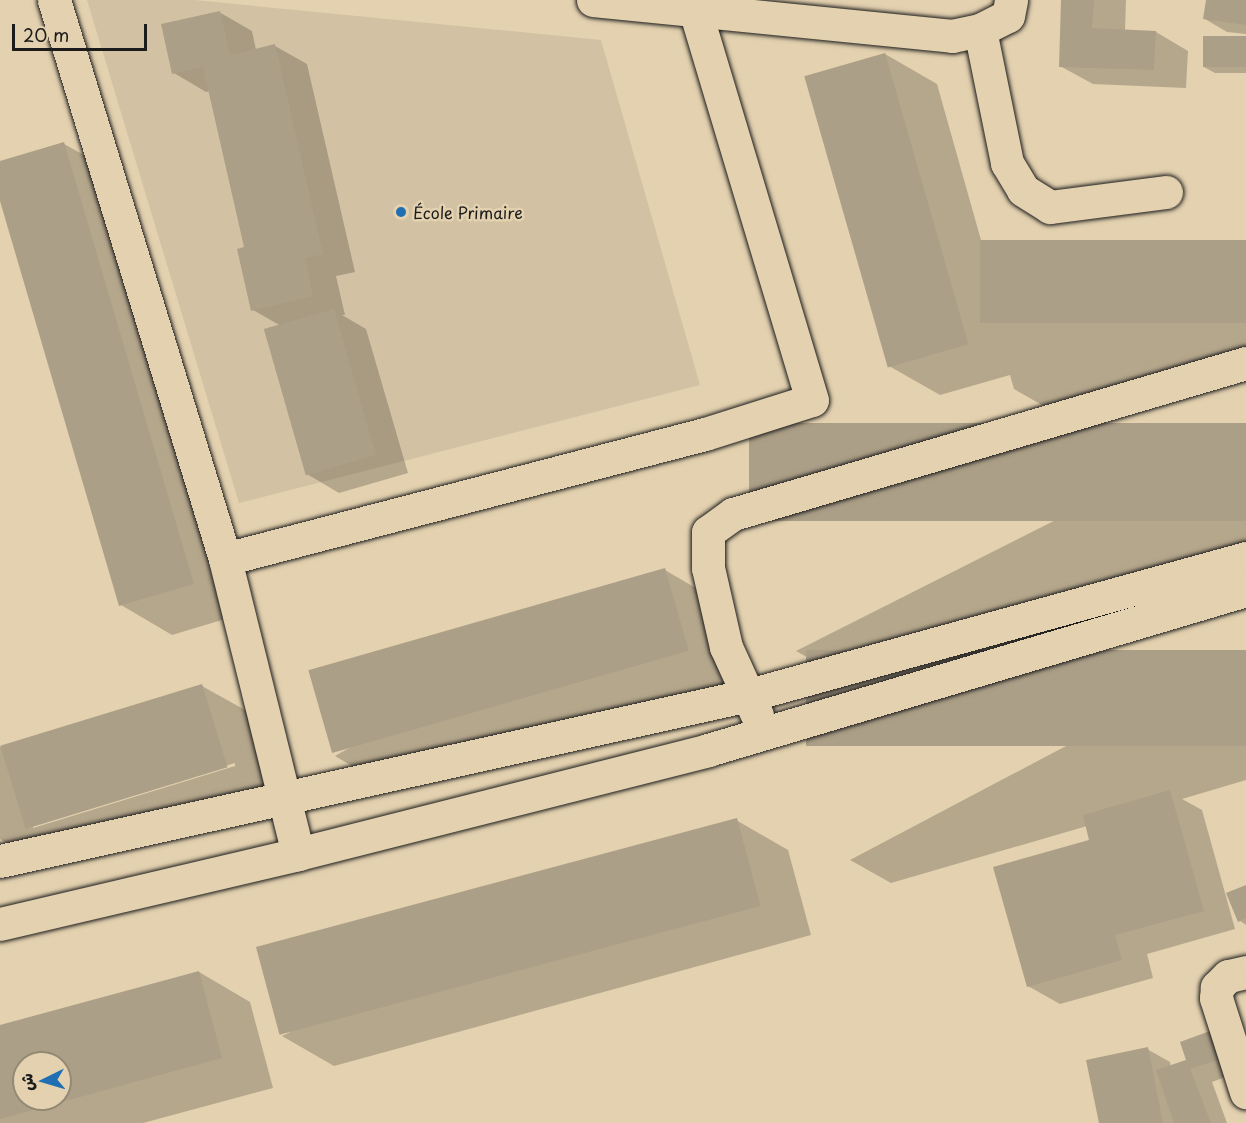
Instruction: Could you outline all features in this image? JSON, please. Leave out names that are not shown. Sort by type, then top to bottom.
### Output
[{"type":"street","points":[[54,0],[225,559],[298,854]]},
{"type":"street","points":[[593,0],[952,36],[980,30],[1008,16],[1011,0]]},
{"type":"street","points":[[225,559],[705,434],[812,400],[695,11]]},
{"type":"street","points":[[980,30],[1007,163],[1023,190],[1050,207],[1166,192]]},
{"type":"street","points":[[764,733],[749,694],[726,647],[708,568],[708,532],[733,514],[1246,363]]},
{"type":"street","points":[[0,861],[749,694],[1246,558]]},
{"type":"street","points":[[0,924],[298,854],[708,750],[1246,590]]},
{"type":"street","points":[[1246,972],[1228,976],[1217,987],[1216,998],[1246,1092]]},
{"type":"shaded area","name":"École Primaire","points":[[87,0],[194,0],[601,40],[700,385],[239,503]]},
{"type":"building","points":[[1061,0],[1094,0],[1092,28],[1156,31],[1154,70],[1059,67]]},
{"type":"building","points":[[1206,0],[1246,0],[1246,25],[1203,19]]},
{"type":"building","points":[[220,11],[230,55],[275,44],[323,254],[305,258],[313,296],[251,311],[237,249],[244,247],[203,67],[172,74],[161,24]]},
{"type":"building","points":[[1203,36],[1246,36],[1246,67],[1203,67]]},
{"type":"building","points":[[885,53],[969,344],[888,367],[804,76]]},
{"type":"building","points":[[64,142],[194,584],[119,606],[0,201],[0,161]]},
{"type":"building","points":[[980,240],[1246,240],[1246,323],[980,323]]},
{"type":"building","points":[[334,309],[376,455],[306,475],[264,329]]},
{"type":"building","points":[[749,423],[1246,423],[1246,521],[749,521]]},
{"type":"building","points":[[665,568],[689,651],[332,753],[308,670]]},
{"type":"building","points":[[806,650],[1246,650],[1246,746],[806,746]]},
{"type":"building","points":[[202,684],[227,767],[26,829],[0,746]]},
{"type":"building","points":[[1170,790],[1204,911],[1115,935],[1122,960],[1027,987],[993,867],[1089,840],[1083,815]]},
{"type":"building","points":[[737,818],[761,906],[280,1035],[256,947]]},
{"type":"building","points":[[1246,885],[1246,918],[1238,922],[1226,893]]},
{"type":"building","points":[[199,971],[222,1058],[72,1099],[72,1051],[12,1051],[12,1111],[29,1111],[0,1119],[0,1025]]},
{"type":"building","points":[[1210,1031],[1220,1059],[1190,1069],[1211,1123],[1174,1123],[1156,1070],[1186,1060],[1180,1042]]},
{"type":"building","points":[[1148,1047],[1163,1123],[1099,1123],[1086,1060]]},
{"type":"place","name":"École Primaire","points":[[401,212]]}]
